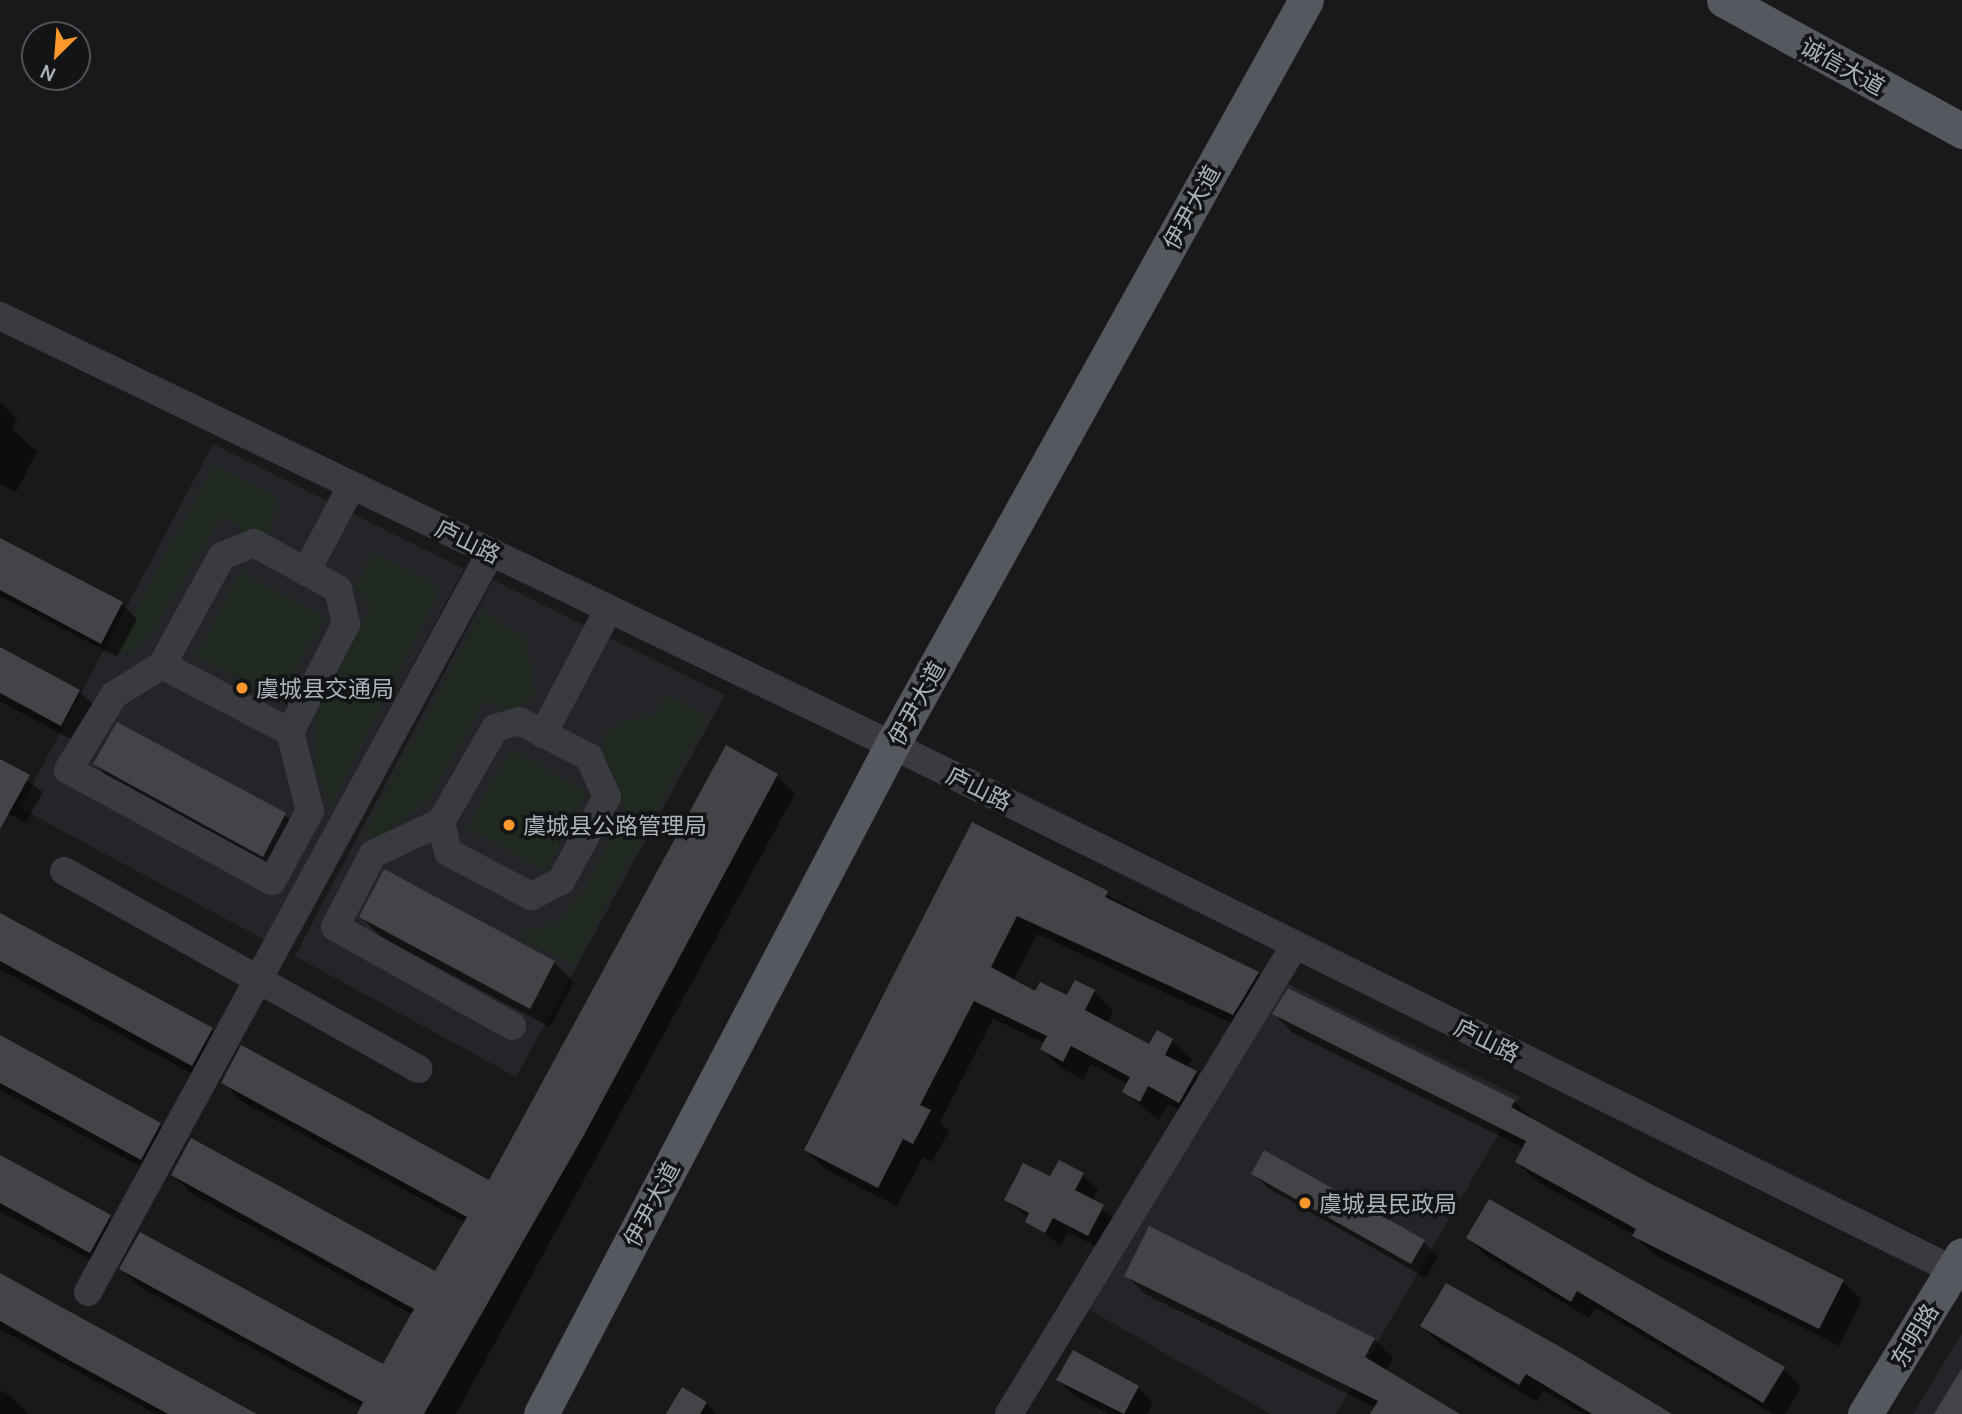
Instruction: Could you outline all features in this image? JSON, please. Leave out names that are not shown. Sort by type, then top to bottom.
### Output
[{"type":"main road","name":"伊尹大道","points":[[541,1414],[892,745],[1306,0]]},
{"type":"main road","name":"诚信大道","points":[[1724,0],[1962,131]]},
{"type":"main road","name":"东明路","points":[[1866,1414],[1957,1263]]},
{"type":"street","name":"庐山路","points":[[0,316],[892,745],[1295,945],[1957,1263]]},
{"type":"street","points":[[306,572],[352,485]]},
{"type":"street","points":[[254,543],[306,572],[338,589],[346,624],[290,732],[310,811],[272,881],[68,769],[114,695],[162,665],[222,556],[254,543]]},
{"type":"street","points":[[88,1292],[491,552]]},
{"type":"street","points":[[543,734],[609,609]]},
{"type":"street","points":[[162,665],[290,732]]},
{"type":"street","points":[[441,822],[448,852],[531,896],[561,881],[607,797],[589,757],[519,721],[495,728],[441,822],[373,854],[335,927],[512,1026]]},
{"type":"street","points":[[64,871],[419,1069]]},
{"type":"street","points":[[1009,1414],[1295,945]]},
{"type":"shaded area","name":"虞城县交通局","points":[[213,444],[464,569],[265,940],[20,808]]},
{"type":"shaded area","points":[[214,466],[276,497],[270,530],[252,536],[222,515],[151,633],[135,650],[114,651]]},
{"type":"shaded area","points":[[373,553],[441,589],[330,806],[317,773],[315,714],[371,608],[356,587]]},
{"type":"shaded area","points":[[240,572],[324,617],[280,700],[196,656]]},
{"type":"shaded area","name":"虞城县公路管理局","points":[[493,580],[725,695],[516,1077],[295,956]]},
{"type":"shaded area","points":[[482,612],[525,638],[535,695],[513,709],[483,702],[430,798],[377,839],[365,833]]},
{"type":"shaded area","points":[[668,695],[707,716],[574,964],[524,941],[522,932],[556,924],[585,889],[625,809],[602,758],[606,733],[624,720],[652,717]]},
{"type":"shaded area","points":[[510,750],[588,792],[545,870],[468,828]]},
{"type":"shaded area","name":"虞城县民政局","points":[[1286,983],[1520,1097],[1336,1414],[1271,1414],[1086,1308]]},
{"type":"shaded area","points":[[1962,1333],[1962,1414],[1913,1414]]},
{"type":"building","points":[[0,538],[123,602],[101,644],[0,590]]},
{"type":"building","points":[[0,647],[80,690],[61,726],[0,693]]},
{"type":"building","points":[[117,722],[286,813],[263,857],[93,764]]},
{"type":"building","points":[[726,745],[778,774],[584,1135],[424,1414],[357,1414],[363,1402],[119,1269],[140,1232],[383,1364],[414,1309],[171,1175],[191,1138],[435,1271],[467,1217],[221,1083],[241,1045],[489,1180]]},
{"type":"building","points":[[0,759],[30,775],[0,829]]},
{"type":"building","points":[[972,822],[1108,891],[1105,897],[1259,972],[1233,1015],[1017,916],[991,967],[1035,991],[1040,982],[1067,995],[1075,980],[1095,990],[1085,1010],[1149,1044],[1157,1030],[1173,1039],[1165,1055],[1197,1071],[1179,1103],[1148,1086],[1140,1102],[1122,1092],[1130,1077],[1071,1046],[1063,1062],[1040,1049],[1047,1036],[974,1001],[920,1105],[931,1110],[913,1144],[903,1139],[878,1188],[804,1150]]},
{"type":"building","points":[[384,869],[555,961],[530,1009],[359,917]]},
{"type":"building","points":[[0,913],[213,1028],[192,1066],[0,961]]},
{"type":"building","points":[[1288,988],[1515,1100],[1511,1107],[1651,1184],[1844,1280],[1819,1329],[1632,1236],[1636,1229],[1515,1162],[1526,1141],[1272,1014]]},
{"type":"building","points":[[0,1035],[161,1123],[141,1160],[0,1083]]},
{"type":"building","points":[[1264,1150],[1425,1240],[1411,1264],[1251,1174]]},
{"type":"building","points":[[0,1155],[111,1215],[90,1253],[0,1203]]},
{"type":"building","points":[[1059,1160],[1084,1173],[1075,1190],[1104,1205],[1088,1236],[1053,1218],[1045,1233],[1025,1222],[1029,1213],[1004,1200],[1023,1163],[1050,1176]]},
{"type":"building","points":[[1489,1199],[1785,1367],[1763,1403],[1577,1291],[1571,1302],[1466,1238]]},
{"type":"building","points":[[1149,1226],[1375,1338],[1365,1357],[1460,1414],[1370,1414],[1378,1401],[1124,1276]]},
{"type":"building","points":[[0,1273],[257,1414],[168,1414],[67,1359],[0,1321]]},
{"type":"building","points":[[1446,1283],[1672,1414],[1592,1414],[1526,1374],[1519,1385],[1420,1326]]},
{"type":"building","points":[[1073,1350],[1139,1386],[1124,1414],[1056,1380]]},
{"type":"building","points":[[1962,1368],[1962,1414],[1934,1414]]},
{"type":"building","points":[[682,1387],[707,1402],[700,1414],[666,1414]]},
{"type":"place","name":"虞城县交通局","points":[[242,688]]},
{"type":"place","name":"虞城县公路管理局","points":[[509,825]]},
{"type":"place","name":"虞城县民政局","points":[[1305,1203]]}]
